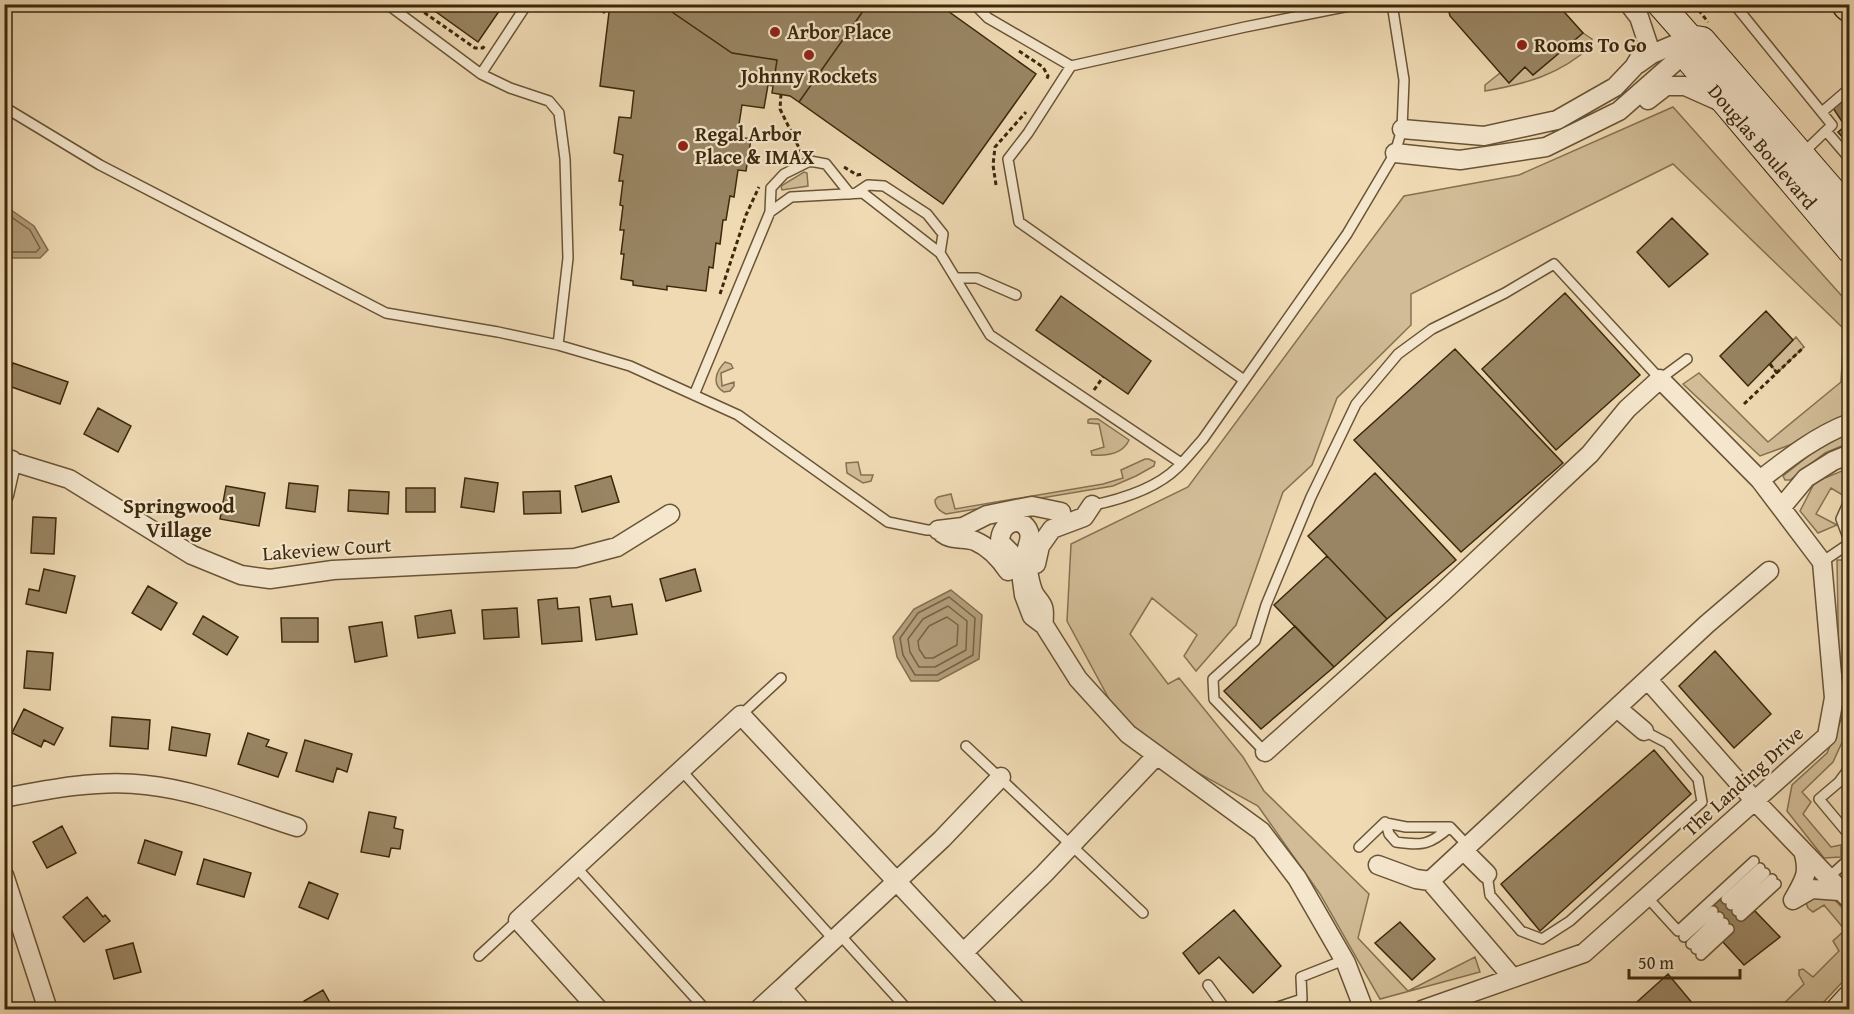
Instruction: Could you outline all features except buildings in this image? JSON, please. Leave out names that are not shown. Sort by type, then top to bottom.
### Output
[{"type":"main road","name":"Douglas Boulevard","points":[[1660,4],[1690,38],[1702,40],[1850,212]]},
{"type":"main road","name":"Douglas Boulevard","points":[[1690,38],[1690,62],[1850,250]]},
{"type":"main road","points":[[1839,1010],[1850,998]]},
{"type":"street","points":[[1629,4],[1639,16],[1648,44],[1634,67]]},
{"type":"street","points":[[1402,129],[1484,136],[1557,120],[1614,87],[1634,67],[1652,54],[1690,38]]},
{"type":"street","points":[[1395,153],[1460,160],[1546,147],[1619,111],[1677,60],[1690,38]]},
{"type":"street","points":[[1619,111],[1631,113],[1666,86],[1684,86],[1728,106]]},
{"type":"street","points":[[1265,752],[1443,592],[1590,454],[1627,409],[1660,379],[1760,480],[1822,562]]},
{"type":"street","points":[[1760,480],[1791,456],[1833,429],[1850,423]]},
{"type":"street","points":[[1781,508],[1806,478],[1833,461],[1850,454]]},
{"type":"street","points":[[4,495],[8,460]]},
{"type":"street","name":"Lakeview Court","points":[[8,460],[69,479],[192,555],[241,574],[270,579],[333,570],[575,558],[617,547],[670,514]]},
{"type":"street","points":[[963,527],[987,515],[1032,506],[1061,512]]},
{"type":"street","points":[[1024,595],[1015,538],[1032,506]]},
{"type":"street","points":[[938,530],[963,527],[1015,538],[1061,512],[1088,506]]},
{"type":"street","points":[[1043,616],[1037,585],[1036,564],[1040,546],[1052,529],[1084,517],[1088,506]]},
{"type":"street","points":[[987,515],[1015,538],[1043,616],[1078,680],[1128,734],[1261,831],[1297,878],[1344,960],[1364,1010]]},
{"type":"street","points":[[938,530],[948,537],[975,541],[998,556],[1024,595],[1032,616],[1043,616]]},
{"type":"street","name":"The Landing Drive","points":[[1422,1010],[1584,953],[1827,736],[1842,697],[1822,562]]},
{"type":"street","points":[[1430,881],[1707,624],[1769,571]]},
{"type":"street","points":[[1648,680],[1755,801],[1839,890]]},
{"type":"street","points":[[1617,708],[1644,731]]},
{"type":"street","points":[[599,1010],[518,920],[741,715],[964,952],[1010,1007]]},
{"type":"street","points":[[964,952],[1157,755]]},
{"type":"street","points":[[758,1010],[942,839],[1001,777]]},
{"type":"street","points":[[4,798],[88,785],[146,784],[208,798],[297,827]]},
{"type":"street","points":[[1465,848],[1487,874]]},
{"type":"street","points":[[1803,851],[1807,865],[1806,877],[1793,900],[1812,889],[1839,890]]},
{"type":"street","points":[[1378,865],[1416,879],[1430,881],[1513,978]]},
{"type":"street","points":[[4,875],[48,1010]]},
{"type":"street","points":[[782,988],[801,1010]]},
{"type":"lane","points":[[387,4],[481,74],[510,88],[549,101],[559,113],[565,159],[568,258],[558,345]]},
{"type":"lane","points":[[481,74],[527,4]]},
{"type":"lane","points":[[974,4],[988,18],[1071,66],[1359,4]]},
{"type":"lane","points":[[1088,506],[1106,503],[1152,485],[1181,463],[1203,439],[1347,234],[1395,153],[1402,129],[1404,80],[1392,4]]},
{"type":"lane","points":[[1734,4],[1833,125],[1850,159]]},
{"type":"lane","points":[[1071,66],[1028,133],[1008,159],[1018,222],[1244,381]]},
{"type":"lane","points":[[1822,112],[1850,88]]},
{"type":"lane","points":[[4,107],[100,165],[386,313],[498,332],[558,345],[630,366],[738,415],[888,522],[938,530]]},
{"type":"lane","points":[[1801,154],[1833,125]]},
{"type":"lane","points":[[694,395],[770,212],[771,188],[783,174],[810,161],[826,164],[853,194]]},
{"type":"lane","points":[[853,194],[868,185],[884,186],[927,214],[943,234],[940,252]]},
{"type":"lane","points":[[770,212],[792,196],[863,194],[940,252],[990,335],[1181,463]]},
{"type":"lane","points":[[1265,752],[1214,699],[1213,679],[1255,641],[1266,605],[1311,497],[1356,404],[1398,354],[1432,329],[1505,293],[1554,264],[1660,379],[1686,359]]},
{"type":"lane","points":[[956,278],[977,278],[1016,295]]},
{"type":"lane","points":[[1822,562],[1850,543],[1841,519],[1850,499]]},
{"type":"lane","points":[[741,715],[781,678]]},
{"type":"lane","points":[[1487,874],[1490,895],[1521,930],[1542,939],[1570,921],[1702,802],[1698,779],[1667,743],[1644,731]]},
{"type":"lane","points":[[966,746],[1143,912]]},
{"type":"lane","points":[[1850,767],[1839,782],[1819,799],[1850,836]]},
{"type":"lane","points":[[681,770],[908,1010]]},
{"type":"lane","points":[[1359,847],[1385,822]]},
{"type":"lane","points":[[1386,823],[1406,827],[1450,827],[1430,843],[1414,845],[1396,842],[1389,834],[1386,823]]},
{"type":"lane","points":[[1450,827],[1465,848]]},
{"type":"lane","points":[[1839,890],[1850,858]]},
{"type":"lane","points":[[576,867],[706,1010]]},
{"type":"lane","points":[[1690,943],[1765,873]]},
{"type":"lane","points":[[1765,873],[1734,908],[1765,873]]},
{"type":"lane","points":[[1647,897],[1690,943]]},
{"type":"lane","points":[[479,956],[518,920]]},
{"type":"lane","points":[[1690,943],[1721,920],[1690,943]]},
{"type":"lane","points":[[1269,1010],[1302,999],[1301,977],[1344,960]]},
{"type":"lane","points":[[1208,985],[1226,1010]]},
{"type":"path","points":[[412,4],[475,48],[483,48],[488,41]]},
{"type":"path","points":[[1015,49],[1043,67],[1048,76]]},
{"type":"path","points":[[781,94],[780,109],[800,153]]},
{"type":"path","points":[[793,156],[810,150]]},
{"type":"path","points":[[839,162],[856,175],[868,173]]},
{"type":"path","points":[[720,294],[746,215],[763,179]]},
{"type":"path","points":[[1744,404],[1804,347]]},
{"type":"path","points":[[1770,364],[1777,373]]},
{"type":"path","points":[[1091,394],[1103,376]]},
{"type":"shaded area","points":[[1583,33],[1592,39],[1591,46],[1567,64],[1541,77],[1485,91],[1485,85],[1500,73],[1509,83],[1525,67],[1533,75]]},
{"type":"shaded area","points":[[1673,107],[1849,304],[1849,423],[1760,456],[1683,384],[1699,373],[1768,442],[1841,382],[1844,329],[1673,164],[1411,294],[1411,325],[1337,398],[1312,465],[1283,492],[1236,625],[1196,671],[1184,656],[1197,635],[1152,598],[1130,634],[1168,684],[1179,678],[1243,757],[1264,791],[1369,894],[1358,938],[1408,991],[1475,957],[1480,972],[1380,999],[1320,894],[1258,806],[1128,734],[1067,621],[1071,544],[1188,487],[1404,196],[1519,175]]},
{"type":"shaded area","points":[[804,172],[807,173],[808,186],[782,190],[781,186]]},
{"type":"shaded area","points":[[1796,337],[1804,347],[1777,373],[1770,364]]},
{"type":"shaded area","points":[[725,362],[731,364],[733,368],[721,373],[722,386],[734,382],[734,386],[730,391],[724,392],[717,386],[716,378]]},
{"type":"shaded area","points":[[1090,419],[1098,419],[1129,440],[1126,445],[1114,453],[1092,455],[1091,451],[1104,447],[1099,424],[1088,423]]},
{"type":"shaded area","points":[[1849,432],[1849,443],[1825,453],[1790,480],[1785,480],[1783,476],[1812,453]]},
{"type":"shaded area","points":[[1145,459],[1155,462],[1154,466],[1113,486],[946,514],[938,509],[935,502],[938,497],[951,494],[955,509],[1103,484],[1123,478],[1121,470]]},
{"type":"shaded area","points":[[858,462],[861,475],[873,475],[871,481],[863,483],[847,473],[846,463]]},
{"type":"shaded area","points":[[1849,468],[1849,499],[1831,488],[1816,514],[1837,525],[1818,533],[1800,511],[1815,482]]},
{"type":"shaded area","points":[[1837,560],[1842,560],[1849,578],[1849,680],[1839,674]]},
{"type":"shaded area","points":[[1846,708],[1849,708],[1849,727],[1833,762],[1802,792],[1811,802],[1803,814],[1831,847],[1841,845],[1841,857],[1824,858],[1787,811],[1792,785],[1827,753]]},
{"type":"shaded area","points":[[1817,894],[1832,897],[1849,915],[1849,975],[1817,1009],[1777,1010],[1804,984],[1799,970],[1803,969],[1813,977],[1839,951],[1833,941],[1845,930],[1824,905],[1813,912],[1808,908],[1805,900]]},
{"type":"water","points":[[4,205],[34,226],[48,250],[40,258],[5,258]]},
{"type":"water","points":[[951,590],[982,615],[979,659],[938,681],[911,681],[897,657],[893,637],[914,609]]},
{"type":"place","name":"Arbor Place","points":[[775,32]]},
{"type":"place","name":"Rooms To Go","points":[[1522,45]]},
{"type":"place","name":"Johnny Rockets","points":[[809,55]]},
{"type":"place","name":"Regal Arbor Place & IMAX","points":[[683,146]]},
{"type":"district","name":"Springwood Village","points":[[179,518]]}]
